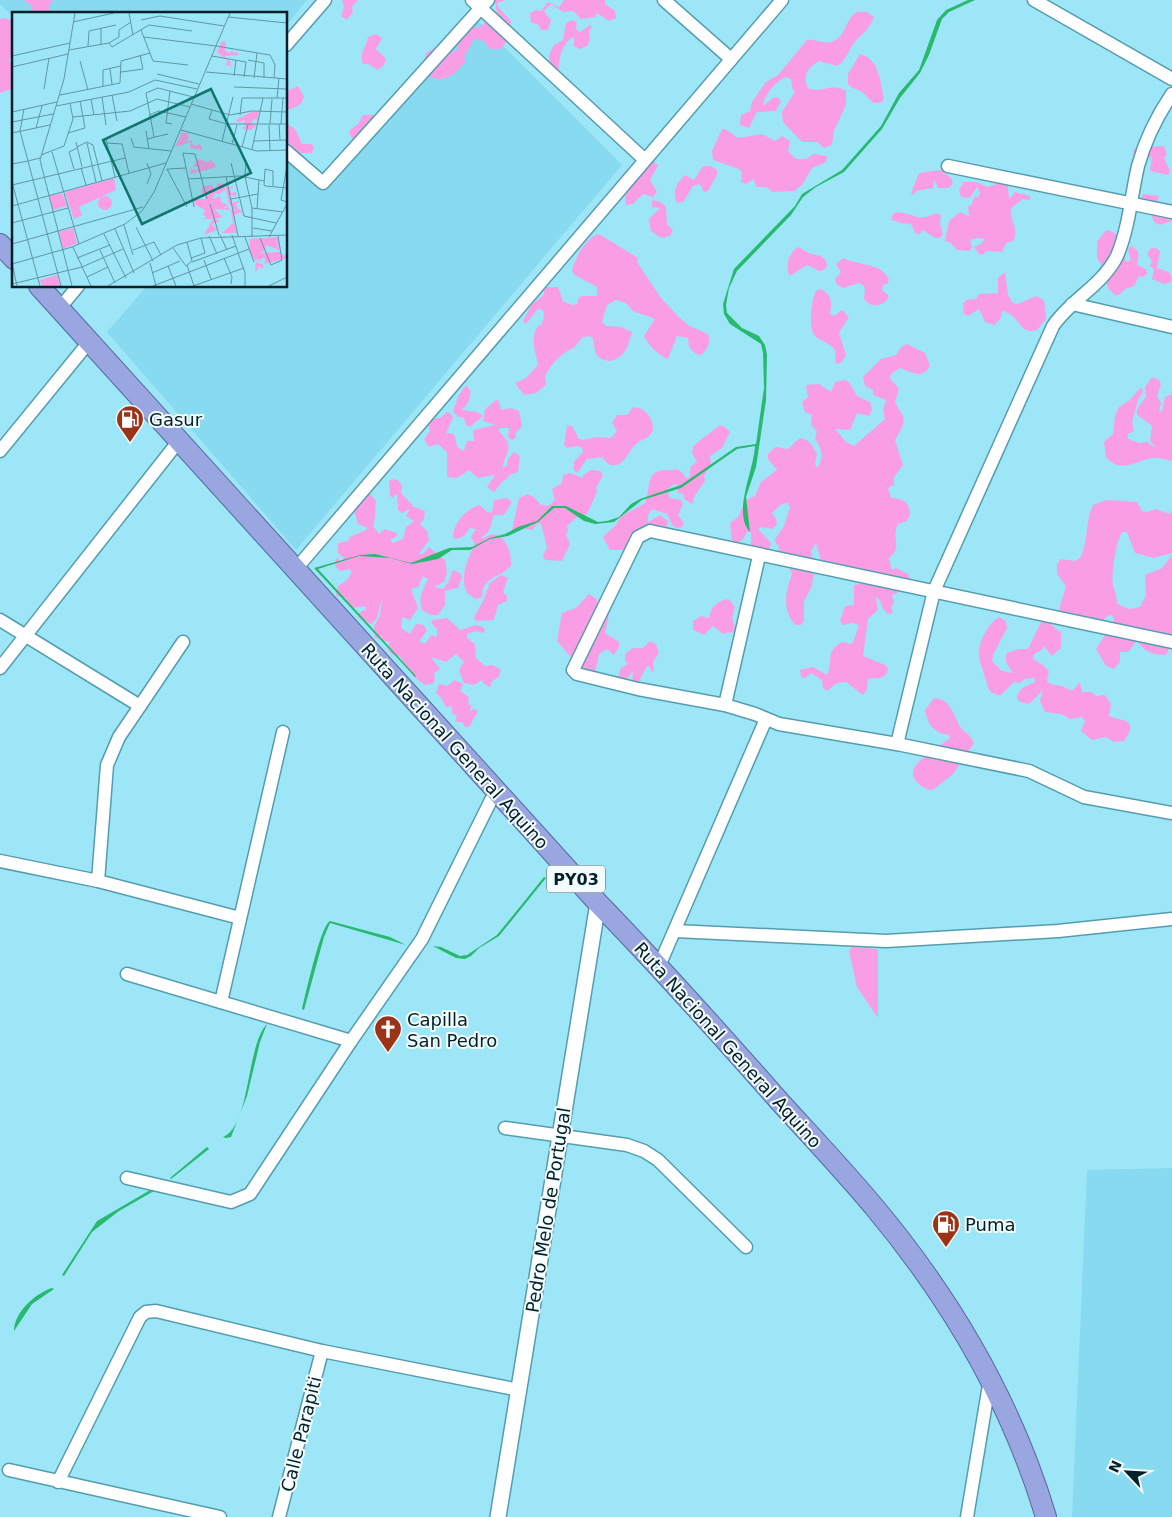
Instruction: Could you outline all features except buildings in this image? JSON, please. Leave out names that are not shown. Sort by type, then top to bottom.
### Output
[{"type":"highway","points":[[0,244],[12,257]]},
{"type":"highway","name":"Ruta Nacional General Aquino","points":[[41,288],[178,442],[598,903],[659,966],[875,1208],[930,1281],[963,1331],[990,1379],[1022,1448],[1046,1517]]},
{"type":"street","points":[[288,43],[325,0]]},
{"type":"street","points":[[472,0],[485,5],[645,160]]},
{"type":"street","points":[[664,0],[731,59]]},
{"type":"street","points":[[295,570],[782,0]]},
{"type":"street","points":[[1034,0],[1172,79]]},
{"type":"street","points":[[288,153],[323,183],[485,5]]},
{"type":"street","points":[[897,744],[934,591],[1053,326],[1072,304],[1104,276],[1116,256],[1148,135],[1172,94]]},
{"type":"street","points":[[948,166],[1172,212]]},
{"type":"street","points":[[59,309],[76,288]]},
{"type":"street","points":[[1072,304],[1172,327]]},
{"type":"street","points":[[0,451],[88,342]]},
{"type":"street","points":[[0,668],[178,442]]},
{"type":"street","points":[[1172,642],[759,556],[650,531],[638,537],[573,668],[576,674],[638,689],[725,705],[779,724],[897,744],[1029,771],[1084,797],[1172,813]]},
{"type":"street","points":[[725,705],[759,556]]},
{"type":"street","points":[[0,620],[140,706]]},
{"type":"street","points":[[98,881],[107,765],[119,737],[183,642]]},
{"type":"street","points":[[659,966],[766,719]]},
{"type":"street","points":[[221,1002],[283,732]]},
{"type":"street","points":[[127,1178],[231,1202],[250,1194],[351,1041],[422,939],[496,790]]},
{"type":"street","points":[[0,861],[98,881],[240,918]]},
{"type":"street","name":"Pedro Melo de Portugal","points":[[498,1517],[598,903]]},
{"type":"street","points":[[675,931],[886,941],[1058,931],[1172,918]]},
{"type":"street","points":[[127,974],[351,1041]]},
{"type":"street","points":[[505,1128],[628,1145],[644,1151],[658,1160],[746,1247]]},
{"type":"street","points":[[58,1482],[140,1317],[146,1312],[156,1311],[322,1352],[519,1390]]},
{"type":"street","name":"Calle Parapiti","points":[[280,1517],[322,1352]]},
{"type":"street","points":[[967,1517],[990,1379]]},
{"type":"street","points":[[9,1470],[220,1517]]},
{"type":"shaded area","points":[[0,0],[307,0],[288,24],[288,12],[12,12],[12,16],[0,4]]},
{"type":"shaded area","points":[[23,0],[53,0],[49,5],[50,12],[30,12],[33,6]]},
{"type":"shaded area","points":[[342,0],[358,0],[352,7],[353,12],[347,20],[341,16],[344,7]]},
{"type":"shaded area","points":[[495,0],[506,0],[497,3],[511,21],[508,36],[503,46],[500,49],[490,49],[484,41],[474,39],[464,57],[466,60],[455,73],[440,79],[429,76],[424,62],[426,53],[438,46],[456,52],[459,43],[457,39],[468,26],[478,28],[497,14]]},
{"type":"shaded area","points":[[564,0],[605,0],[605,4],[615,11],[616,18],[609,21],[597,13],[595,17],[581,19],[573,11],[563,12],[551,4],[544,11],[551,20],[548,30],[541,30],[538,24],[531,23],[530,13],[536,10],[541,11],[548,2],[559,7]]},
{"type":"shaded area","points":[[968,0],[975,0],[949,12],[942,19],[929,55],[920,73],[900,98],[882,129],[844,172],[816,187],[803,197],[791,215],[737,271],[729,288],[726,305],[727,313],[742,328],[759,336],[765,345],[767,355],[766,400],[756,467],[746,497],[750,532],[745,524],[743,503],[755,446],[737,449],[681,488],[642,500],[614,522],[595,524],[584,521],[565,508],[554,508],[538,522],[508,536],[490,539],[470,550],[452,550],[438,559],[412,564],[390,558],[359,556],[318,569],[415,677],[314,568],[360,555],[375,554],[411,563],[449,548],[472,547],[490,538],[505,534],[518,527],[537,521],[552,506],[566,506],[598,522],[607,521],[619,517],[631,504],[640,499],[681,485],[736,447],[756,444],[764,388],[763,353],[761,344],[730,324],[724,314],[723,304],[734,269],[795,206],[802,194],[842,170],[881,126],[899,93],[919,70],[937,20],[946,10]]},
{"type":"shaded area","points":[[857,12],[867,12],[874,17],[870,26],[854,43],[843,61],[837,66],[819,61],[809,69],[806,76],[808,88],[813,90],[835,87],[846,91],[846,105],[834,131],[832,145],[824,148],[817,142],[802,142],[783,122],[782,112],[795,92],[792,88],[791,79],[786,77],[771,89],[764,102],[763,106],[774,97],[779,98],[781,102],[776,111],[757,112],[749,128],[740,125],[741,115],[750,111],[752,102],[766,82],[778,75],[807,40],[831,42],[836,40]]},
{"type":"shaded area","points":[[0,19],[12,19],[12,54],[9,60],[12,65],[12,89],[0,93]]},
{"type":"shaded area","points":[[477,20],[622,165],[296,550],[107,332],[145,288],[288,288],[288,161],[321,188]]},
{"type":"shaded area","points":[[572,20],[577,22],[576,29],[580,32],[590,25],[592,26],[589,31],[590,40],[587,46],[580,49],[574,46],[574,39],[572,37],[568,41],[561,54],[559,73],[550,63],[549,57],[554,45],[563,40],[566,23]]},
{"type":"shaded area","points":[[376,34],[382,38],[376,49],[386,59],[384,65],[378,70],[368,64],[363,64],[362,60],[362,53],[368,37]]},
{"type":"shaded area","points":[[860,54],[872,61],[878,72],[884,98],[882,102],[873,102],[862,92],[848,84],[848,74]]},
{"type":"shaded area","points":[[298,86],[304,96],[298,106],[288,109],[288,89]]},
{"type":"shaded area","points":[[380,109],[382,110],[356,141],[349,135],[350,130],[358,124],[363,115],[375,115]]},
{"type":"shaded area","points":[[288,124],[295,129],[302,144],[312,144],[314,148],[312,153],[297,153],[288,147]]},
{"type":"shaded area","points":[[722,129],[727,130],[738,138],[762,134],[775,141],[782,136],[790,141],[788,151],[796,159],[806,159],[814,154],[827,156],[826,162],[812,168],[802,185],[794,191],[773,192],[766,187],[756,187],[754,179],[746,184],[741,182],[742,173],[739,169],[713,160],[712,151]]},
{"type":"shaded area","points":[[1141,144],[1150,147],[1164,146],[1167,155],[1164,158],[1170,171],[1168,175],[1150,171],[1152,156],[1145,160],[1134,157],[1133,150]]},
{"type":"shaded area","points":[[654,162],[658,165],[650,180],[657,192],[653,197],[643,194],[633,204],[626,205],[625,200],[628,189],[646,163]]},
{"type":"shaded area","points":[[703,166],[711,166],[717,170],[717,175],[708,191],[704,192],[700,184],[693,186],[683,202],[677,203],[675,191],[679,181],[685,175],[694,180]]},
{"type":"shaded area","points":[[941,170],[951,178],[953,183],[949,188],[938,188],[934,179],[933,188],[916,191],[913,195],[911,193],[919,173]]},
{"type":"shaded area","points":[[964,182],[976,182],[987,187],[1003,182],[1008,187],[1009,199],[1015,192],[1030,196],[1030,200],[1023,199],[1011,208],[1015,237],[1013,241],[1006,243],[1002,252],[986,251],[983,255],[979,254],[974,247],[981,244],[985,239],[977,238],[970,240],[972,248],[969,251],[957,250],[951,243],[945,241],[949,221],[960,212],[969,216],[968,207],[972,204],[974,197],[978,197],[980,193],[977,187],[970,198],[961,197],[959,190]]},
{"type":"shaded area","points":[[1143,194],[1159,196],[1157,205],[1172,212],[1172,221],[1160,225],[1154,222],[1151,214],[1145,214],[1140,203]]},
{"type":"shaded area","points":[[652,200],[661,202],[666,207],[667,224],[673,230],[670,236],[661,238],[651,231],[649,219],[660,208],[652,207]]},
{"type":"shaded area","points":[[896,212],[920,217],[936,213],[941,215],[940,224],[943,234],[940,238],[935,238],[923,230],[920,234],[915,233],[911,224],[892,220],[892,215]]},
{"type":"shaded area","points":[[1106,230],[1119,236],[1121,254],[1127,262],[1131,260],[1128,250],[1131,246],[1138,252],[1137,265],[1146,269],[1147,274],[1143,277],[1139,276],[1134,286],[1125,289],[1119,295],[1115,295],[1108,288],[1106,274],[1097,257],[1097,242]]},
{"type":"shaded area","points":[[599,234],[638,258],[637,262],[661,298],[689,326],[708,334],[709,343],[707,348],[701,355],[696,354],[689,347],[688,338],[677,336],[668,359],[665,358],[654,350],[644,336],[655,319],[633,311],[626,303],[616,300],[607,305],[602,322],[606,326],[621,327],[632,332],[624,353],[611,361],[600,358],[596,353],[592,337],[586,336],[575,347],[561,355],[554,363],[545,376],[546,385],[536,393],[524,395],[515,383],[526,378],[538,365],[534,336],[538,326],[542,324],[543,310],[538,309],[526,324],[523,321],[532,304],[544,295],[544,290],[547,287],[558,287],[563,301],[572,305],[577,304],[581,296],[597,296],[597,287],[575,275],[572,271],[582,249],[590,239]]},
{"type":"shaded area","points":[[798,247],[823,257],[827,266],[824,270],[819,271],[807,265],[790,276],[787,268],[788,260],[792,252]]},
{"type":"shaded area","points":[[1151,248],[1156,248],[1160,251],[1157,268],[1169,272],[1172,279],[1170,283],[1164,284],[1152,279],[1154,269],[1150,266],[1152,261],[1147,254]]},
{"type":"shaded area","points":[[843,258],[875,267],[886,274],[889,280],[887,284],[883,285],[882,290],[889,296],[887,300],[875,306],[869,304],[864,299],[865,289],[862,284],[858,283],[844,288],[837,285],[835,279],[841,272],[836,264]]},
{"type":"shaded area","points":[[1005,272],[1008,295],[1013,303],[1018,304],[1036,296],[1044,300],[1046,319],[1037,330],[1028,331],[1003,310],[1000,319],[994,325],[985,322],[979,309],[968,316],[964,314],[963,304],[966,300],[976,299],[979,294],[998,293],[998,278]]},
{"type":"shaded area","points":[[822,289],[831,300],[830,314],[834,316],[842,310],[849,317],[839,333],[846,355],[841,363],[836,364],[835,350],[813,333],[811,311],[813,299],[817,290]]},
{"type":"shaded area","points":[[907,344],[925,353],[930,366],[924,373],[920,374],[900,368],[892,373],[890,378],[899,389],[895,402],[904,418],[902,428],[895,440],[903,465],[894,477],[894,485],[888,488],[891,498],[902,500],[907,504],[910,515],[907,521],[898,524],[895,534],[896,550],[889,558],[892,570],[896,568],[908,574],[910,580],[901,591],[892,595],[894,602],[891,608],[893,613],[888,614],[883,609],[880,600],[876,597],[878,610],[868,619],[863,656],[885,665],[888,669],[887,673],[880,678],[868,679],[867,689],[863,695],[846,682],[837,683],[827,691],[823,688],[822,680],[811,673],[805,678],[801,677],[800,670],[813,667],[827,675],[833,649],[842,642],[851,644],[853,642],[859,625],[852,623],[843,625],[840,621],[845,606],[854,605],[854,585],[866,583],[821,561],[816,543],[811,551],[815,569],[811,588],[804,601],[804,621],[801,625],[796,625],[788,613],[786,600],[792,574],[786,561],[779,555],[779,546],[776,544],[775,539],[784,526],[790,508],[788,503],[782,504],[772,513],[777,521],[776,526],[772,529],[762,527],[758,529],[771,543],[768,553],[751,547],[751,532],[747,532],[744,538],[737,544],[732,542],[730,523],[738,517],[746,500],[755,496],[761,482],[777,470],[768,459],[768,454],[775,447],[788,449],[800,438],[807,440],[817,454],[815,464],[817,468],[821,460],[821,453],[815,438],[817,431],[811,425],[812,415],[805,412],[802,402],[808,397],[806,385],[819,384],[831,392],[835,382],[845,380],[849,382],[857,396],[870,402],[872,410],[869,416],[857,413],[850,430],[835,429],[846,442],[854,446],[885,419],[883,410],[886,400],[873,395],[873,390],[865,386],[863,377],[881,359],[896,355],[902,346]]},
{"type":"shaded area","points":[[1152,377],[1159,380],[1161,384],[1157,396],[1161,403],[1159,412],[1162,411],[1165,397],[1172,394],[1172,461],[1155,458],[1128,465],[1117,465],[1106,457],[1104,442],[1113,434],[1115,416],[1119,407],[1130,400],[1140,388],[1142,388],[1143,392],[1138,400],[1132,422],[1134,431],[1128,434],[1128,439],[1139,443],[1147,442],[1156,448],[1150,441],[1152,426],[1137,414],[1146,397],[1145,387]]},
{"type":"shaded area","points":[[466,385],[471,392],[468,403],[462,410],[477,412],[483,416],[470,427],[466,425],[464,418],[458,417],[453,411],[459,395]]},
{"type":"shaded area","points":[[496,400],[499,401],[501,410],[511,408],[519,411],[522,426],[516,433],[516,438],[512,440],[508,437],[509,428],[500,428],[499,431],[507,441],[509,448],[502,467],[507,466],[508,459],[514,452],[520,456],[518,472],[509,475],[494,492],[487,487],[495,475],[478,478],[469,470],[457,478],[447,477],[447,452],[438,444],[429,447],[424,439],[430,431],[428,424],[430,419],[440,418],[447,412],[453,418],[446,433],[451,433],[455,436],[457,447],[464,451],[467,441],[474,441],[473,430],[495,425],[484,421],[484,413]]},
{"type":"shaded area","points":[[633,407],[642,409],[650,417],[653,430],[649,436],[635,445],[624,460],[617,465],[608,464],[602,457],[587,459],[578,472],[574,471],[574,462],[583,452],[582,447],[567,448],[564,445],[567,425],[572,426],[579,439],[611,438],[617,431],[612,423],[617,415],[627,415]]},
{"type":"shaded area","points":[[720,425],[730,432],[722,448],[710,456],[711,464],[704,476],[705,481],[695,495],[692,504],[684,499],[684,494],[678,493],[678,485],[674,484],[668,489],[669,498],[681,500],[683,504],[678,515],[684,523],[682,527],[677,528],[673,526],[667,514],[652,509],[648,515],[648,522],[660,515],[668,521],[666,529],[627,550],[610,550],[603,537],[616,525],[621,516],[646,503],[650,482],[654,473],[662,470],[676,469],[686,478],[689,478],[691,466],[697,462],[692,453],[693,446]]},
{"type":"shaded area","points":[[591,470],[601,471],[603,475],[596,488],[597,492],[587,514],[577,517],[567,526],[568,531],[566,535],[570,544],[562,561],[545,560],[543,556],[547,547],[541,524],[538,523],[532,530],[522,528],[516,532],[512,530],[519,498],[528,494],[534,497],[541,505],[548,506],[555,500],[552,489],[562,483],[563,475],[570,473],[583,478],[583,475]]},
{"type":"shaded area","points":[[393,479],[398,480],[402,486],[401,493],[414,507],[425,511],[424,519],[420,524],[427,531],[429,540],[419,554],[423,554],[429,547],[445,560],[447,573],[444,582],[434,587],[443,589],[448,583],[453,570],[460,573],[462,577],[458,588],[445,591],[445,605],[438,615],[431,615],[422,610],[421,606],[422,594],[428,579],[423,576],[418,587],[411,589],[418,608],[410,620],[402,617],[401,628],[410,634],[416,624],[424,625],[427,631],[420,642],[425,644],[431,635],[437,637],[437,629],[431,623],[433,620],[447,618],[460,630],[476,625],[482,627],[485,629],[484,633],[475,631],[467,634],[467,638],[475,644],[476,658],[485,666],[493,665],[501,670],[499,677],[492,681],[490,687],[484,684],[482,680],[474,685],[464,683],[459,670],[464,662],[456,654],[446,662],[431,657],[440,669],[434,673],[435,680],[432,684],[425,685],[414,677],[400,657],[390,653],[388,647],[390,642],[381,641],[382,635],[379,639],[375,638],[374,626],[380,616],[382,597],[377,618],[371,624],[358,617],[359,613],[366,609],[365,606],[352,608],[348,605],[346,598],[336,596],[338,586],[347,580],[352,572],[349,569],[340,571],[335,566],[336,559],[338,558],[341,562],[344,558],[338,553],[338,543],[348,541],[350,537],[368,528],[358,524],[354,511],[361,497],[370,494],[376,501],[373,526],[379,534],[384,529],[397,533],[397,536],[390,540],[393,543],[403,539],[406,527],[414,521],[406,516],[410,509],[402,513],[398,510],[397,495],[395,494],[393,498],[390,496],[389,481]]},
{"type":"shaded area","points":[[507,498],[512,502],[504,515],[494,515],[489,531],[482,537],[483,539],[495,534],[500,536],[510,552],[511,565],[504,572],[488,581],[483,589],[482,597],[476,599],[467,593],[464,574],[475,544],[471,537],[476,529],[470,528],[464,536],[457,539],[453,538],[453,533],[462,517],[475,506],[480,505],[487,512],[492,513],[494,500]]},
{"type":"shaded area","points":[[1106,500],[1137,502],[1142,511],[1147,512],[1156,509],[1169,514],[1172,511],[1172,553],[1154,558],[1135,553],[1127,532],[1122,532],[1113,566],[1113,585],[1117,604],[1130,609],[1140,607],[1146,595],[1145,575],[1162,568],[1172,555],[1172,643],[1166,655],[1162,655],[1146,650],[1137,640],[1129,652],[1120,652],[1120,662],[1114,669],[1106,666],[1096,649],[1112,624],[1114,619],[1112,615],[1107,616],[1101,623],[1071,629],[1061,619],[1060,609],[1066,586],[1057,574],[1057,564],[1061,559],[1075,561],[1080,558],[1085,545],[1089,517],[1093,505]]},
{"type":"shaded area","points":[[501,575],[508,578],[503,592],[507,596],[507,601],[498,605],[494,620],[476,621],[474,617],[490,583]]},
{"type":"shaded area","points":[[589,594],[597,599],[597,609],[578,643],[583,645],[605,612],[609,614],[605,633],[619,642],[619,647],[614,655],[607,649],[599,654],[595,672],[587,676],[557,641],[562,613],[576,608]]},
{"type":"shaded area","points":[[729,599],[735,607],[732,618],[735,628],[733,632],[723,634],[713,626],[704,635],[693,630],[693,621],[701,616],[710,618],[711,611],[715,605]]},
{"type":"shaded area","points":[[999,617],[1006,621],[1007,628],[993,655],[992,661],[1002,671],[1013,673],[1006,661],[1007,653],[1019,649],[1028,649],[1041,622],[1046,620],[1061,633],[1061,648],[1052,656],[1044,646],[1042,650],[1034,654],[1033,659],[1049,671],[1047,681],[1050,684],[1062,686],[1072,691],[1080,682],[1082,692],[1091,692],[1096,696],[1105,695],[1111,704],[1109,716],[1124,720],[1130,725],[1129,734],[1124,741],[1114,742],[1106,737],[1092,740],[1081,731],[1085,721],[1082,717],[1070,719],[1061,714],[1045,712],[1040,701],[1043,690],[1029,704],[1020,702],[1017,698],[1019,691],[1023,687],[1035,682],[1034,678],[1025,679],[1019,683],[1014,682],[1001,695],[993,694],[988,687],[979,652],[981,641],[987,630]]},
{"type":"shaded area","points":[[650,641],[656,644],[659,653],[653,662],[654,671],[652,672],[649,666],[647,666],[638,683],[632,681],[633,672],[625,680],[618,678],[621,668],[628,664],[625,661],[625,654],[633,648],[643,648]]},
{"type":"shaded area","points":[[454,680],[463,684],[460,691],[469,697],[468,704],[472,706],[469,711],[474,709],[478,711],[469,727],[465,727],[462,722],[455,722],[457,716],[452,713],[452,706],[446,707],[440,696],[436,693],[439,684],[448,686]]},
{"type":"shaded area","points":[[934,698],[947,704],[953,711],[959,725],[971,737],[974,743],[953,774],[934,789],[929,790],[918,783],[913,776],[914,769],[919,762],[950,738],[949,735],[940,733],[932,727],[928,720],[925,710]]},
{"type":"shaded area","points":[[544,877],[546,878],[499,936],[479,948],[471,956],[465,959],[456,958],[433,946],[441,947],[460,956],[467,955],[497,935]]},
{"type":"shaded area","points":[[330,921],[390,937],[406,945],[330,923],[324,937],[304,1010],[302,1009],[318,948],[326,926]]},
{"type":"shaded area","points":[[852,947],[878,949],[878,1018],[857,987],[849,951]]},
{"type":"shaded area","points":[[267,1024],[260,1042],[247,1096],[240,1115],[255,1049],[260,1034]]},
{"type":"shaded area","points":[[238,1119],[231,1137],[223,1137],[232,1130]]},
{"type":"shaded area","points":[[207,1147],[209,1149],[170,1178]]},
{"type":"shaded area","points":[[1172,1168],[1172,1517],[1072,1517],[1087,1170]]},
{"type":"shaded area","points":[[152,1189],[154,1191],[119,1211],[92,1232],[64,1276],[62,1275],[97,1221]]},
{"type":"shaded area","points":[[52,1288],[54,1289],[32,1304],[14,1331],[18,1317],[27,1304],[39,1294]]},
{"type":"place","name":"Gasur","points":[[130,443]]},
{"type":"place","name":"Capilla San Pedro","points":[[388,1053]]},
{"type":"place","name":"Puma","points":[[946,1248]]}]
